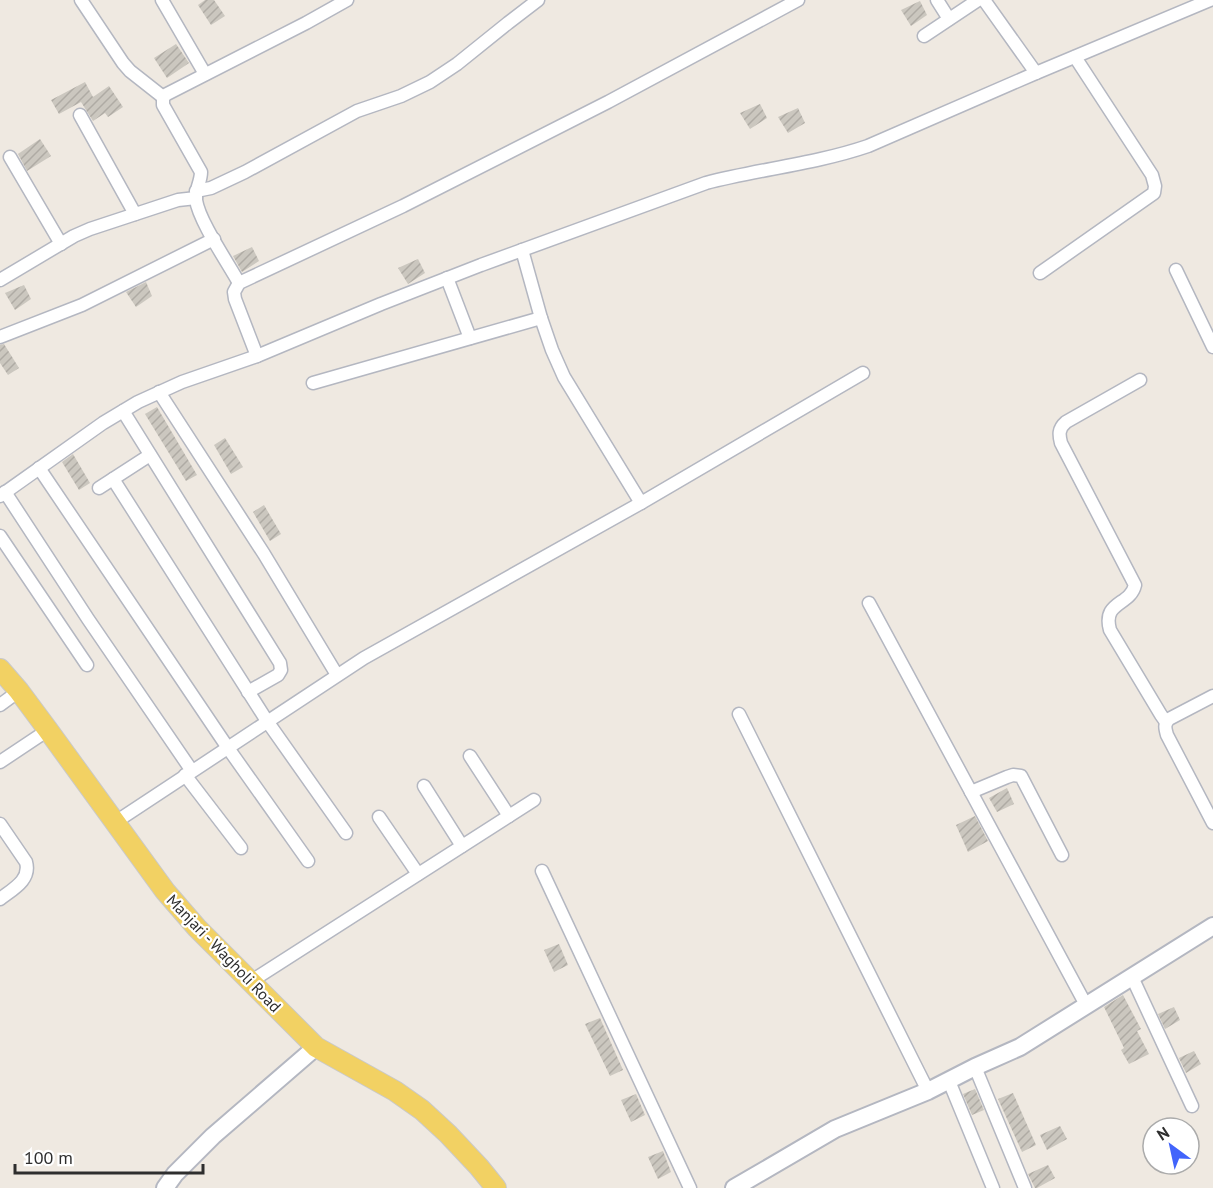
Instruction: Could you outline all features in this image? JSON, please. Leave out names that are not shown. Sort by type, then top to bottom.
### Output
[{"type":"main road","name":"Manjari - Wagholi Road","points":[[0,669],[48,730],[165,891],[197,928],[316,1047],[395,1091],[422,1110],[448,1134],[496,1188]]},
{"type":"street","points":[[81,0],[123,63],[163,97]]},
{"type":"street","points":[[162,0],[205,74]]},
{"type":"street","points":[[163,97],[347,0]]},
{"type":"street","points":[[0,280],[90,229],[212,188],[277,156],[357,111],[401,96],[430,82],[457,64],[538,0]]},
{"type":"street","points":[[257,356],[235,299],[234,292],[239,284],[403,206],[608,102],[798,0]]},
{"type":"street","points":[[937,0],[950,19]]},
{"type":"street","points":[[924,36],[978,0]]},
{"type":"street","points":[[984,0],[1036,73]]},
{"type":"street","points":[[241,848],[188,773],[3,494],[103,423],[182,382],[257,356],[349,316],[447,278],[706,183],[842,155],[859,149],[1210,0]]},
{"type":"street","points":[[1040,273],[1154,193],[1152,175],[1075,57]]},
{"type":"street","points":[[163,97],[163,105],[201,172],[196,194],[202,217],[239,284]]},
{"type":"street","points":[[80,115],[135,214]]},
{"type":"street","points":[[10,158],[61,244]]},
{"type":"street","points":[[0,337],[82,305],[214,239]]},
{"type":"street","points":[[522,250],[541,318],[564,377],[641,503]]},
{"type":"street","points":[[1176,270],[1213,347]]},
{"type":"street","points":[[447,278],[470,338]]},
{"type":"street","points":[[313,384],[541,318]]},
{"type":"street","points":[[114,823],[364,658],[641,503],[863,373]]},
{"type":"street","points":[[1140,380],[1066,422],[1060,428],[1060,437],[1061,443],[1135,585],[1131,594],[1110,611],[1108,622],[1110,630],[1166,722]]},
{"type":"street","points":[[159,393],[264,554],[337,675]]},
{"type":"street","points":[[123,411],[281,667],[278,675],[248,692]]},
{"type":"street","points":[[99,488],[150,455]]},
{"type":"street","points":[[39,468],[228,748],[308,861]]},
{"type":"street","points":[[113,478],[267,721],[346,833]]},
{"type":"street","points":[[0,536],[87,665]]},
{"type":"street","points":[[869,603],[1086,1005]]},
{"type":"street","points":[[0,705],[19,691]]},
{"type":"street","points":[[1213,696],[1174,716],[1166,722],[1165,729],[1213,823]]},
{"type":"street","points":[[739,714],[928,1091]]},
{"type":"street","points":[[0,762],[48,730]]},
{"type":"street","points":[[470,756],[509,816]]},
{"type":"street","points":[[971,792],[1013,775],[1021,776],[1062,855]]},
{"type":"street","points":[[423,786],[462,846]]},
{"type":"street","points":[[250,982],[534,800]]},
{"type":"street","points":[[379,817],[418,874]]},
{"type":"street","points":[[0,824],[28,868],[25,878],[0,899]]},
{"type":"street","points":[[542,871],[690,1188]]},
{"type":"street","points":[[734,1188],[835,1129],[928,1091],[1020,1047],[1213,926]]},
{"type":"street","points":[[1132,977],[1192,1106]]},
{"type":"street","points":[[165,1188],[175,1173],[213,1136],[316,1047]]},
{"type":"street","points":[[975,1067],[1025,1188]]},
{"type":"street","points":[[949,1081],[993,1188]]},
{"type":"building","points":[[205,0],[214,0],[225,16],[211,25],[198,5]]},
{"type":"building","points":[[920,1],[927,15],[911,26],[901,10]]},
{"type":"building","points":[[176,44],[189,63],[167,78],[154,58]]},
{"type":"building","points":[[85,82],[93,97],[109,86],[123,107],[108,117],[105,113],[93,121],[81,102],[59,114],[51,100]]},
{"type":"building","points":[[760,104],[767,118],[750,129],[740,113]]},
{"type":"building","points":[[798,108],[805,123],[788,133],[778,117]]},
{"type":"building","points":[[40,139],[51,156],[27,171],[18,154]]},
{"type":"building","points":[[252,247],[259,261],[242,272],[233,256]]},
{"type":"building","points":[[418,259],[425,273],[408,284],[398,268]]},
{"type":"building","points":[[146,282],[152,296],[136,307],[126,292]]},
{"type":"building","points":[[24,285],[31,299],[15,310],[5,293]]},
{"type":"building","points":[[4,344],[19,368],[8,375],[0,363],[0,345]]},
{"type":"building","points":[[157,407],[197,475],[186,481],[145,414]]},
{"type":"building","points":[[225,438],[243,467],[231,474],[214,445]]},
{"type":"building","points":[[73,454],[90,483],[79,490],[62,462]]},
{"type":"building","points":[[264,505],[281,534],[270,541],[253,512]]},
{"type":"building","points":[[1007,788],[1014,804],[997,812],[989,798]]},
{"type":"building","points":[[975,816],[988,841],[968,852],[956,825]]},
{"type":"building","points":[[559,944],[568,965],[554,972],[544,950]]},
{"type":"building","points":[[1123,995],[1141,1029],[1137,1031],[1149,1054],[1129,1064],[1121,1050],[1124,1048],[1104,1007]]},
{"type":"building","points":[[1174,1007],[1180,1020],[1165,1029],[1158,1014]]},
{"type":"building","points":[[600,1018],[623,1070],[610,1076],[585,1024]]},
{"type":"building","points":[[1194,1051],[1201,1064],[1186,1073],[1179,1058]]},
{"type":"building","points":[[975,1089],[984,1110],[972,1115],[963,1094]]},
{"type":"building","points":[[1013,1093],[1036,1145],[1022,1152],[998,1099]]},
{"type":"building","points":[[636,1094],[645,1115],[631,1122],[621,1100]]},
{"type":"building","points":[[1060,1126],[1067,1139],[1047,1150],[1040,1135]]},
{"type":"building","points":[[663,1151],[671,1172],[658,1179],[648,1157]]},
{"type":"building","points":[[1048,1165],[1055,1178],[1035,1188],[1028,1174]]}]
